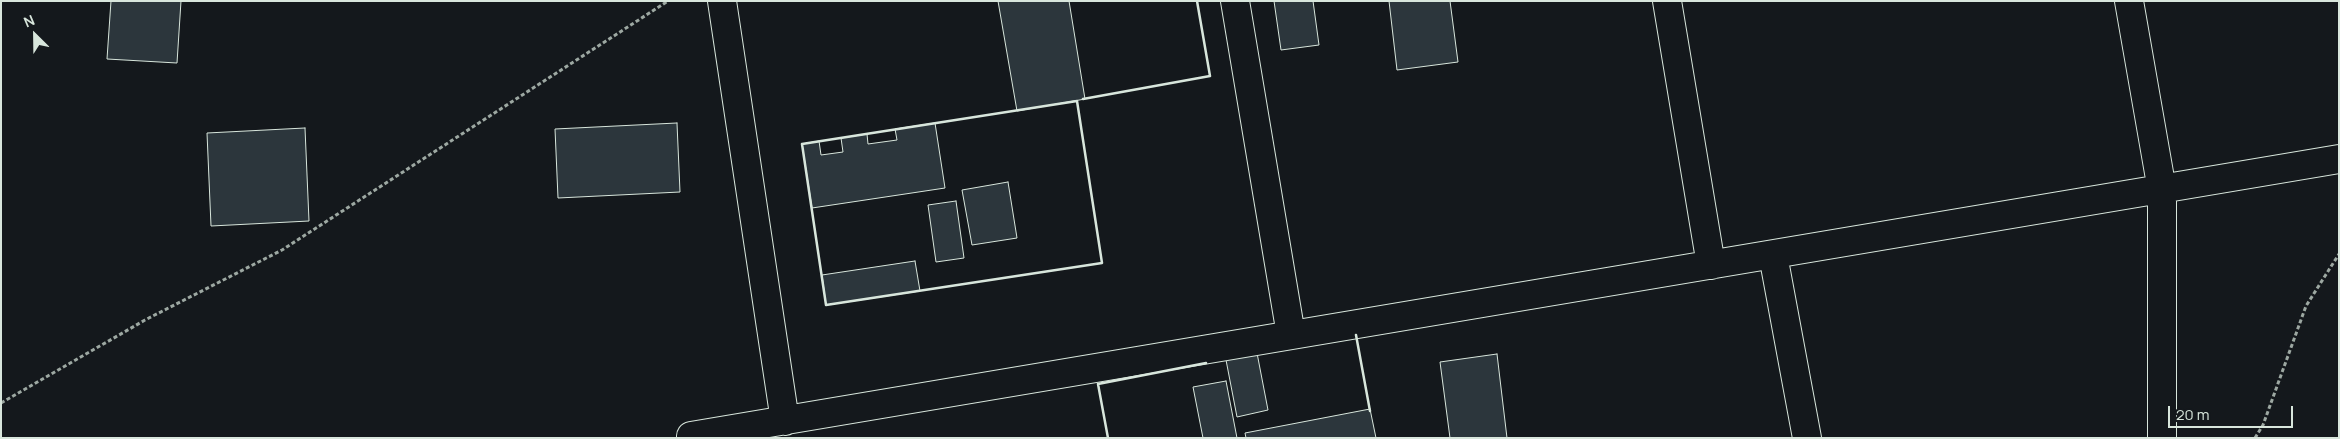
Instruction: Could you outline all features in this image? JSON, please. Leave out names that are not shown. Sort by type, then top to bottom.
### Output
[{"type":"street","points":[[722,1],[785,421]]},
{"type":"street","points":[[1235,1],[1291,335]]},
{"type":"street","points":[[1667,1],[1711,265]]},
{"type":"street","points":[[2128,1],[2162,190],[2162,438]]},
{"type":"street","points":[[691,436],[2339,159]]},
{"type":"street","points":[[1773,255],[1807,438]]},
{"type":"path","points":[[1,402],[145,320],[282,250],[668,1]]},
{"type":"path","points":[[2255,438],[2263,426],[2306,306],[2339,254]]},
{"type":"building","points":[[111,1],[181,1],[177,63],[107,59]]},
{"type":"building","points":[[998,1],[1069,1],[1085,99],[1017,111]]},
{"type":"building","points":[[1274,1],[1313,1],[1319,45],[1281,50]]},
{"type":"building","points":[[1389,1],[1450,1],[1458,62],[1397,70]]},
{"type":"building","points":[[677,123],[680,192],[558,198],[555,129]]},
{"type":"building","points":[[935,123],[945,188],[812,208],[802,144],[819,141],[821,155],[843,152],[841,138],[867,134],[868,144],[897,140],[895,129]]},
{"type":"building","points":[[305,128],[309,221],[211,226],[207,133]]},
{"type":"building","points":[[1008,182],[1017,238],[972,245],[962,190]]},
{"type":"building","points":[[956,201],[964,258],[936,262],[928,205]]},
{"type":"building","points":[[915,261],[920,291],[826,305],[822,275]]},
{"type":"building","points":[[1257,353],[1268,410],[1237,417],[1226,360]]},
{"type":"building","points":[[1497,354],[1507,438],[1450,438],[1440,362]]},
{"type":"building","points":[[1226,381],[1237,438],[1203,438],[1193,387]]},
{"type":"building","points":[[1370,409],[1376,438],[1246,438],[1245,433]]},
{"type":"wall","points":[[1083,99],[1210,76],[1197,1]]},
{"type":"wall","points":[[1077,101],[1102,263],[826,305],[802,144],[1077,101]]},
{"type":"wall","points":[[1356,335],[1370,411]]},
{"type":"wall","points":[[1108,438],[1098,384],[1206,363]]}]
